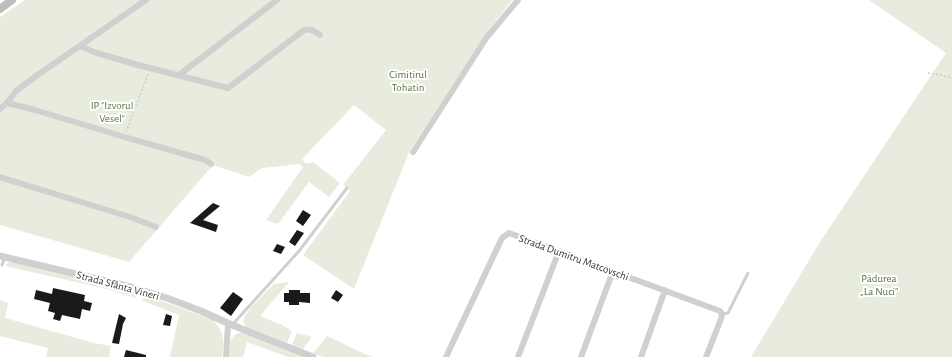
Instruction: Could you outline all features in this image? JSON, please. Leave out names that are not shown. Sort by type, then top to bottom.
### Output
[{"type":"main road","points":[[0,9],[12,0]]},
{"type":"street","points":[[0,109],[21,87],[146,0]]},
{"type":"street","points":[[179,75],[277,0]]},
{"type":"street","points":[[413,152],[487,37],[518,0]]},
{"type":"street","points":[[80,46],[94,52],[150,68],[228,88],[304,30],[314,30],[320,35]]},
{"type":"street","points":[[7,103],[205,160],[211,164]]},
{"type":"street","points":[[0,177],[133,218],[156,228]]},
{"type":"street","name":"Strada Dumitru Matcovschi","points":[[446,357],[502,238],[509,233],[665,290],[720,311],[722,314]]},
{"type":"street","points":[[518,357],[559,251]]},
{"type":"street","name":"Strada Sfânta Vineri","points":[[3,257],[142,290],[200,311],[313,357]]},
{"type":"street","points":[[581,357],[613,271]]},
{"type":"street","points":[[641,357],[665,290]]},
{"type":"street","points":[[706,357],[722,314]]},
{"type":"street","points":[[226,357],[230,324]]},
{"type":"lane","points":[[230,324],[299,251],[347,188]]},
{"type":"lane","points":[[2,265],[3,257]]},
{"type":"lane","points":[[722,314],[728,312],[748,274]]},
{"type":"path","points":[[124,137],[150,68]]},
{"type":"path","points":[[928,73],[952,78]]},
{"type":"green space","name":"IP \"Izvorul Vesel\"","points":[[25,0],[512,0],[489,30],[410,150],[354,289],[303,255],[350,191],[343,185],[386,130],[354,105],[302,159],[306,164],[313,162],[340,183],[329,197],[309,182],[278,224],[266,220],[303,167],[299,164],[262,168],[249,177],[213,165],[129,262],[0,225],[0,17]]},
{"type":"green space","name":"Pădurea „La Nuci”","points":[[869,0],[952,0],[952,357],[751,357],[820,242],[946,53]]},
{"type":"green space","points":[[11,261],[135,292],[136,298],[107,289],[5,266]]},
{"type":"green space","points":[[289,282],[260,316],[292,331],[287,343],[246,327],[243,321],[251,307],[274,284]]},
{"type":"green space","points":[[148,296],[213,320],[220,329],[223,337],[222,357],[170,357],[179,315],[141,300]]},
{"type":"green space","points":[[0,300],[8,303],[5,318],[94,343],[111,346],[109,357],[46,357],[48,348],[0,336]]},
{"type":"green space","points":[[238,333],[245,333],[305,357],[288,357],[247,342],[244,355],[242,357],[229,357],[231,340]]},
{"type":"green space","points":[[297,333],[312,337],[303,349],[292,345]]},
{"type":"green space","points":[[327,336],[373,357],[323,357],[313,353]]},
{"type":"building","points":[[213,203],[220,206],[203,220],[218,225],[216,232],[190,223]]},
{"type":"building","points":[[303,210],[311,215],[303,226],[296,221]]},
{"type":"building","points":[[297,230],[304,233],[295,246],[289,242]]},
{"type":"building","points":[[277,244],[285,247],[281,254],[273,251]]},
{"type":"building","points":[[53,288],[85,295],[84,301],[92,303],[90,311],[82,309],[80,319],[62,315],[60,321],[53,319],[55,313],[48,311],[50,303],[34,299],[36,290],[52,294]]},
{"type":"building","points":[[289,290],[300,290],[300,293],[310,293],[310,303],[299,302],[299,305],[289,305],[289,302],[284,302],[284,293],[289,293]]},
{"type":"building","points":[[336,290],[343,295],[338,302],[331,298]]},
{"type":"building","points":[[233,292],[243,299],[231,316],[220,308]]},
{"type":"building","points":[[119,314],[126,318],[123,324],[119,344],[112,343]]},
{"type":"building","points":[[166,314],[172,316],[170,326],[163,325]]},
{"type":"building","points":[[126,350],[146,355],[146,357],[124,357]]},
{"type":"park label","name":"Cimitirul Tohatin","points":[[408,80]]}]
